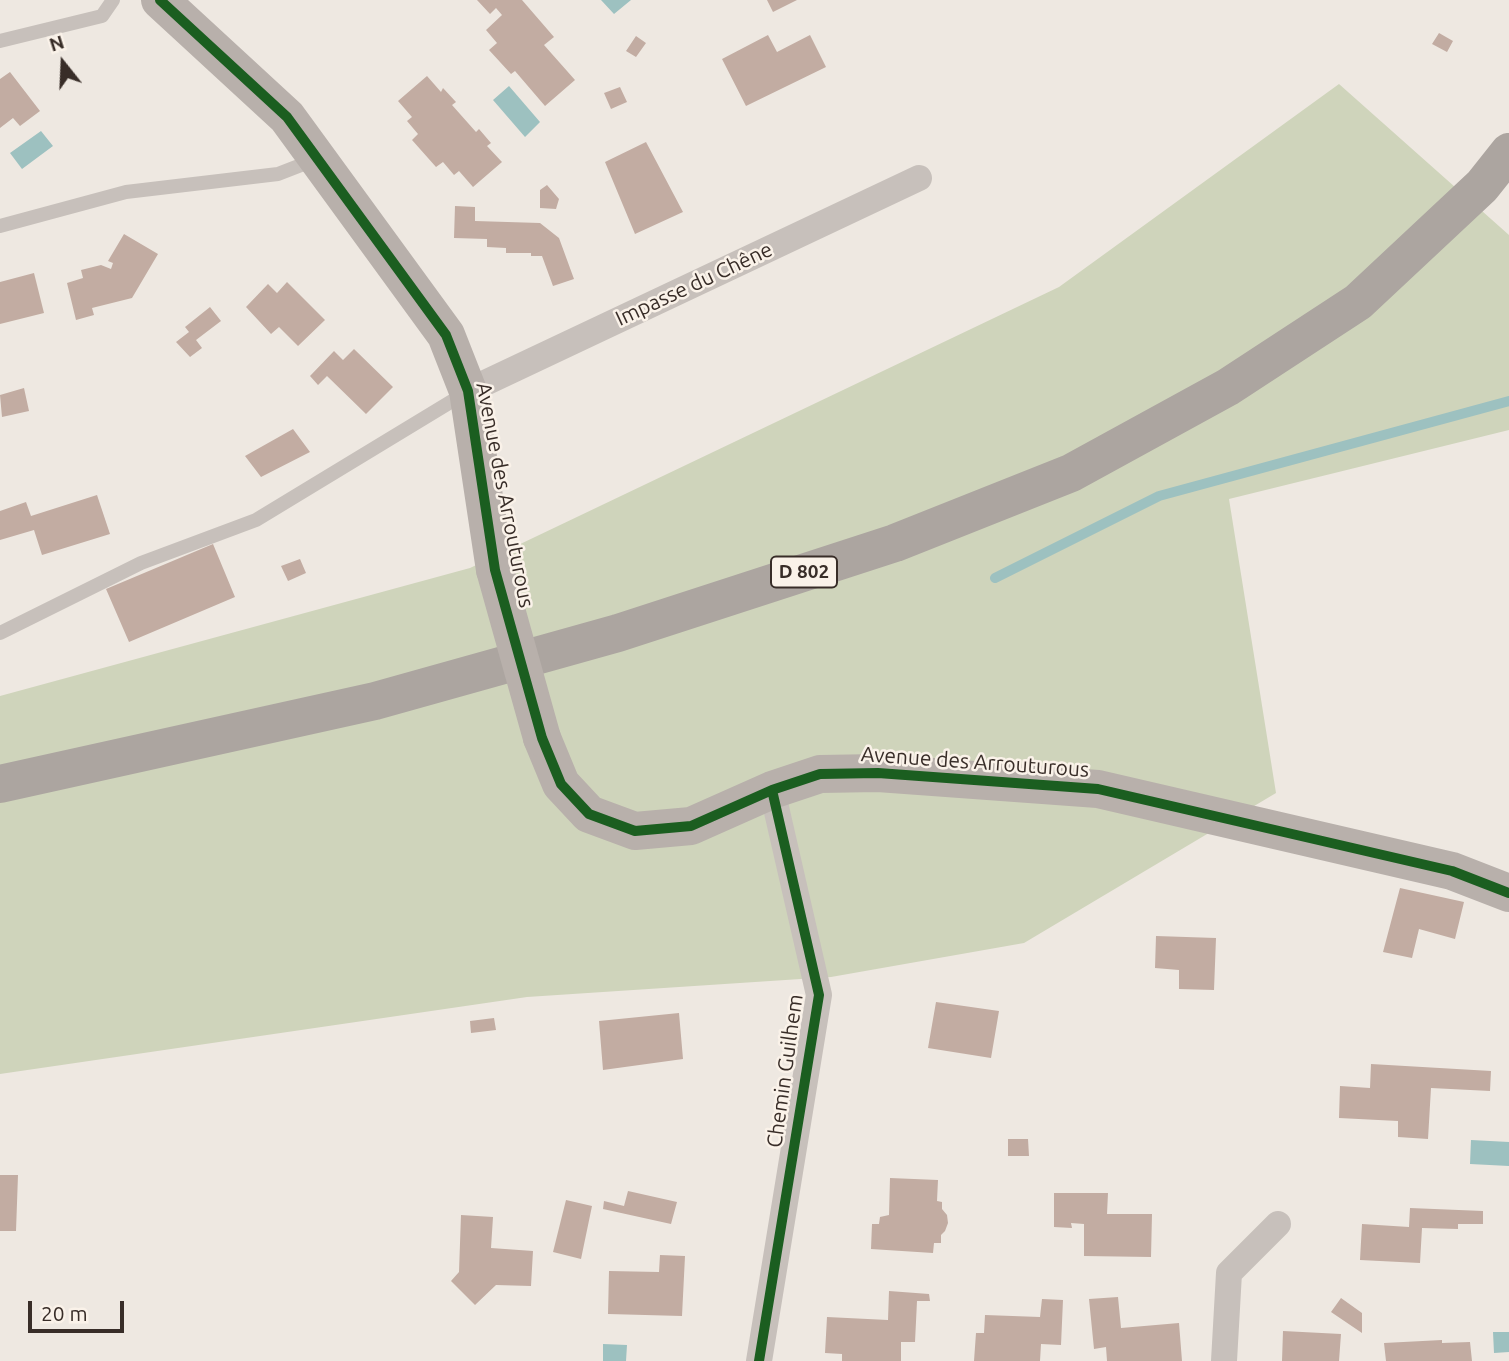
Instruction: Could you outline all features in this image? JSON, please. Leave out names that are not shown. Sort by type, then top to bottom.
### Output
[{"type":"main road","name":"D 802","points":[[0,784],[375,701],[618,633],[895,543],[1071,473],[1227,387],[1358,302],[1482,186],[1509,152]]},
{"type":"street","name":"Avenue des Arrouturous","points":[[160,0],[287,117],[446,335],[468,391],[495,570],[542,738],[561,784],[589,814],[635,831],[691,826],[772,790],[820,774],[878,772],[1098,789],[1452,871],[1509,893]]},
{"type":"street","name":"Impasse du Chêne","points":[[468,391],[919,178]]},
{"type":"street","name":"Chemin Guilhem","points":[[759,1361],[818,995],[772,790]]},
{"type":"street","points":[[1224,1361],[1229,1273],[1278,1224]]},
{"type":"lane","points":[[0,41],[102,16],[113,0]]},
{"type":"lane","points":[[0,226],[126,192],[278,174],[319,158]]},
{"type":"lane","points":[[0,633],[141,563],[257,520],[468,391]]},
{"type":"green space","points":[[1339,84],[1509,235],[1509,430],[1229,499],[1276,793],[1024,943],[831,977],[527,997],[0,1074],[0,696],[470,568],[1059,287]]},
{"type":"water","points":[[601,0],[631,0],[614,14]]},
{"type":"water","points":[[509,86],[540,122],[525,137],[493,100]]},
{"type":"water","points":[[41,131],[53,146],[22,169],[10,153]]},
{"type":"water","points":[[1471,1140],[1509,1142],[1509,1166],[1470,1164]]},
{"type":"water","points":[[1493,1332],[1509,1332],[1509,1352],[1494,1353]]},
{"type":"water","points":[[603,1344],[627,1345],[626,1361],[603,1361]]},
{"type":"building","points":[[477,0],[522,0],[554,37],[544,45],[575,80],[545,106],[515,71],[511,74],[489,50],[497,43],[486,30],[502,15],[496,8],[490,14]]},
{"type":"building","points":[[767,0],[797,0],[773,12]]},
{"type":"building","points":[[1439,33],[1453,41],[1447,52],[1432,44]]},
{"type":"building","points":[[768,35],[777,52],[810,35],[826,67],[746,106],[722,59]]},
{"type":"building","points":[[636,36],[646,43],[636,57],[626,51]]},
{"type":"building","points":[[10,72],[40,111],[20,126],[13,118],[0,128],[0,79]]},
{"type":"building","points":[[427,76],[441,92],[443,88],[456,102],[452,105],[476,132],[479,129],[491,143],[487,146],[502,162],[473,187],[459,171],[454,175],[443,162],[436,167],[412,140],[418,134],[407,121],[412,117],[398,101]]},
{"type":"building","points":[[620,87],[627,102],[611,109],[604,93]]},
{"type":"building","points":[[646,142],[683,212],[635,234],[605,162]]},
{"type":"building","points":[[547,185],[559,199],[556,209],[540,208],[540,190]]},
{"type":"building","points":[[455,206],[475,207],[475,221],[540,223],[559,238],[574,279],[553,286],[542,256],[506,253],[506,248],[487,247],[487,239],[454,238]]},
{"type":"building","points":[[124,234],[158,254],[132,298],[92,308],[94,315],[76,320],[67,283],[83,278],[81,270],[101,265],[111,269],[113,263],[108,261]]},
{"type":"building","points":[[34,273],[44,313],[0,324],[0,282]]},
{"type":"building","points":[[287,282],[325,320],[298,346],[279,327],[271,334],[246,307],[268,284],[277,293]]},
{"type":"building","points":[[210,307],[221,321],[196,340],[202,348],[190,357],[176,342],[189,332],[185,327]]},
{"type":"building","points":[[354,349],[393,387],[366,414],[327,376],[318,385],[310,376],[334,351],[343,360]]},
{"type":"building","points":[[24,388],[29,411],[2,417],[0,395]]},
{"type":"building","points":[[293,429],[310,452],[261,477],[245,456]]},
{"type":"building","points":[[97,495],[110,534],[42,555],[34,530],[0,540],[0,511],[26,502],[31,516]]},
{"type":"building","points":[[213,544],[235,597],[129,642],[106,589]]},
{"type":"building","points":[[300,559],[306,573],[288,581],[281,566]]},
{"type":"building","points":[[1400,888],[1464,902],[1455,939],[1419,929],[1412,958],[1383,952]]},
{"type":"building","points":[[1156,936],[1216,938],[1214,990],[1179,989],[1179,970],[1155,968]]},
{"type":"building","points":[[936,1002],[999,1011],[991,1058],[928,1048]]},
{"type":"building","points":[[679,1013],[683,1059],[603,1070],[599,1021]]},
{"type":"building","points":[[494,1018],[496,1030],[471,1033],[470,1021]]},
{"type":"building","points":[[1371,1064],[1491,1071],[1490,1091],[1431,1088],[1428,1139],[1398,1137],[1398,1121],[1339,1118],[1340,1086],[1370,1088]]},
{"type":"building","points":[[1008,1139],[1028,1139],[1029,1156],[1008,1156]]},
{"type":"building","points":[[0,1175],[18,1175],[16,1231],[0,1231]]},
{"type":"building","points":[[890,1178],[938,1180],[937,1201],[942,1202],[948,1223],[941,1235],[941,1243],[934,1243],[933,1253],[871,1249],[872,1224],[879,1224],[880,1217],[889,1215]]},
{"type":"building","points":[[628,1191],[677,1202],[671,1224],[603,1209],[604,1201],[624,1206]]},
{"type":"building","points":[[1054,1193],[1108,1193],[1107,1214],[1152,1214],[1151,1257],[1084,1256],[1084,1224],[1071,1223],[1072,1228],[1054,1227]]},
{"type":"building","points":[[566,1200],[592,1206],[581,1259],[553,1252]]},
{"type":"building","points":[[1410,1208],[1483,1211],[1483,1224],[1458,1224],[1458,1229],[1422,1228],[1420,1263],[1360,1260],[1362,1224],[1409,1227]]},
{"type":"building","points":[[461,1215],[493,1217],[491,1248],[533,1251],[531,1286],[496,1285],[475,1305],[451,1281],[459,1272]]},
{"type":"building","points":[[660,1255],[685,1256],[682,1316],[608,1314],[609,1271],[659,1272]]},
{"type":"building","points":[[889,1291],[929,1294],[930,1301],[917,1301],[915,1342],[901,1342],[901,1361],[842,1361],[842,1354],[825,1353],[827,1317],[888,1320]]},
{"type":"building","points":[[1118,1297],[1121,1328],[1179,1323],[1182,1361],[1107,1361],[1106,1347],[1094,1349],[1089,1299]]},
{"type":"building","points":[[1341,1298],[1362,1313],[1362,1333],[1331,1312]]},
{"type":"building","points":[[1042,1299],[1063,1300],[1061,1345],[1041,1344],[1040,1361],[974,1361],[976,1333],[984,1333],[985,1315],[1040,1317]]},
{"type":"building","points":[[1283,1331],[1341,1334],[1339,1361],[1282,1361]]},
{"type":"building","points":[[1442,1340],[1442,1343],[1470,1342],[1472,1361],[1386,1361],[1384,1343]]},
{"type":"waterway","points":[[995,578],[1159,496],[1509,401]]},
{"type":"cycle path","points":[[160,0],[287,117],[446,335],[468,391],[495,570],[542,738],[561,784],[589,814],[635,831],[691,826],[772,790],[820,774],[878,773],[1098,789],[1452,871],[1509,893]]},
{"type":"cycle path","points":[[759,1361],[819,995],[772,790]]}]
